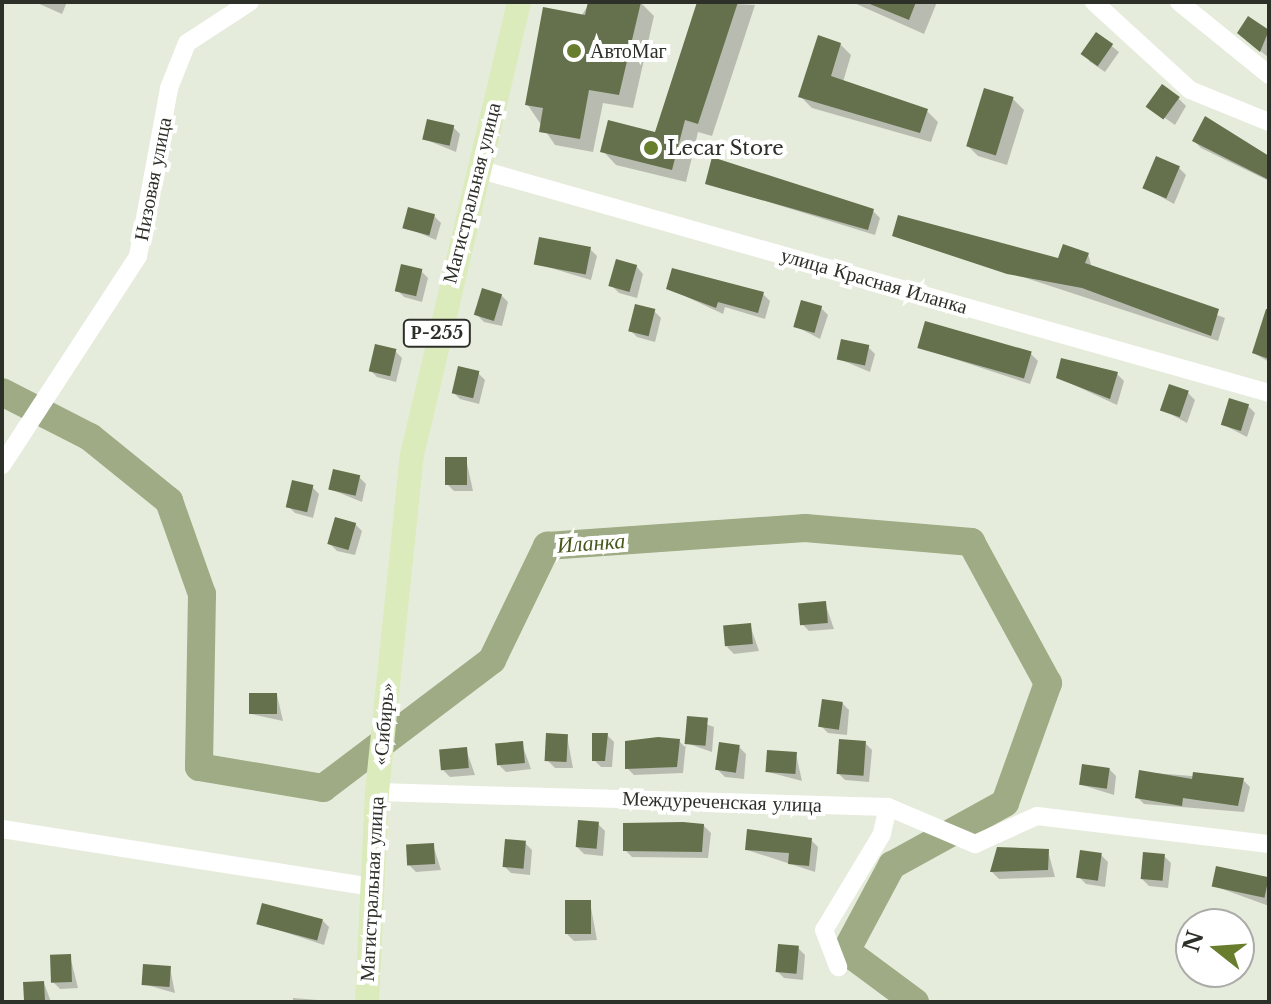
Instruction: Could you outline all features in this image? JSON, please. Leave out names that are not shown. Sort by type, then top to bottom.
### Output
[{"type":"main road","name":"Магистральная улица","points":[[389,670],[418,416],[519,2]]},
{"type":"main road","name":"«Сибирь»","points":[[378,784],[389,670]]},
{"type":"main road","name":"Магистральная улица","points":[[367,1002],[378,784]]},
{"type":"street","name":"Низовая улица","points":[[2,465],[138,256],[169,88],[187,43],[250,2]]},
{"type":"street","points":[[1094,2],[1190,90],[1269,122]]},
{"type":"street","points":[[1179,2],[1269,75]]},
{"type":"street","name":"улица Красная Иланка","points":[[478,169],[1269,393]]},
{"type":"street","name":"Междуреченская улица","points":[[378,784],[888,807]]},
{"type":"street","points":[[838,967],[824,930],[882,834],[888,807],[957,840],[990,839],[1037,816],[1269,844]]},
{"type":"street","points":[[2,829],[371,887]]},
{"type":"building","points":[[588,2],[641,2],[619,95],[589,90],[580,139],[539,132],[543,108],[525,105],[543,7],[585,15]]},
{"type":"building","points":[[697,2],[738,2],[698,124],[685,120],[672,170],[600,152],[608,120],[655,132]]},
{"type":"building","points":[[865,2],[916,2],[909,20]]},
{"type":"building","points":[[1248,16],[1269,30],[1260,52],[1237,33]]},
{"type":"building","points":[[1096,32],[1113,44],[1098,66],[1081,54]]},
{"type":"building","points":[[818,35],[841,43],[831,76],[928,109],[920,133],[798,97]]},
{"type":"building","points":[[1162,84],[1180,97],[1163,120],[1146,107]]},
{"type":"building","points":[[984,88],[1014,97],[996,155],[966,146]]},
{"type":"building","points":[[1205,116],[1269,156],[1269,180],[1192,141]]},
{"type":"building","points":[[427,119],[454,125],[450,146],[422,139]]},
{"type":"building","points":[[1156,156],[1180,166],[1166,198],[1142,188]]},
{"type":"building","points":[[712,157],[874,209],[868,230],[705,184]]},
{"type":"building","points":[[408,207],[435,214],[429,235],[402,228]]},
{"type":"building","points":[[898,215],[1058,258],[1063,244],[1089,253],[1085,263],[1219,309],[1211,336],[1082,288],[1007,274],[892,236]]},
{"type":"building","points":[[539,237],[591,247],[586,275],[534,264]]},
{"type":"building","points":[[616,259],[637,265],[629,292],[608,286]]},
{"type":"building","points":[[401,264],[422,269],[416,296],[395,291]]},
{"type":"building","points":[[672,268],[764,292],[758,313],[718,302],[716,308],[666,289]]},
{"type":"building","points":[[482,288],[502,294],[494,321],[474,315]]},
{"type":"building","points":[[801,300],[822,306],[814,333],[793,327]]},
{"type":"building","points":[[635,304],[655,309],[649,336],[628,331]]},
{"type":"building","points":[[1266,309],[1269,309],[1269,359],[1252,353]]},
{"type":"building","points":[[925,321],[1032,352],[1024,379],[917,348]]},
{"type":"building","points":[[841,339],[869,345],[865,366],[837,360]]},
{"type":"building","points":[[375,344],[396,349],[390,376],[369,371]]},
{"type":"building","points":[[1061,358],[1118,372],[1110,399],[1056,378]]},
{"type":"building","points":[[458,366],[479,371],[473,398],[452,393]]},
{"type":"building","points":[[1169,384],[1189,391],[1180,417],[1160,410]]},
{"type":"building","points":[[1229,398],[1249,404],[1241,431],[1221,425]]},
{"type":"building","points":[[445,457],[467,457],[467,485],[445,485]]},
{"type":"building","points":[[333,469],[360,475],[356,496],[328,489]]},
{"type":"building","points":[[292,480],[313,485],[307,512],[286,507]]},
{"type":"building","points":[[335,517],[356,523],[348,550],[327,544]]},
{"type":"building","points":[[826,601],[828,623],[800,625],[798,603]]},
{"type":"building","points":[[751,623],[753,644],[725,646],[723,625]]},
{"type":"building","points":[[249,693],[277,693],[277,714],[249,714]]},
{"type":"building","points":[[822,699],[843,702],[839,730],[818,727]]},
{"type":"building","points":[[687,716],[708,718],[705,746],[685,744]]},
{"type":"building","points":[[546,733],[568,734],[567,762],[545,761]]},
{"type":"building","points":[[592,733],[608,733],[605,761],[592,761]]},
{"type":"building","points":[[658,737],[680,739],[677,767],[625,769],[625,741]]},
{"type":"building","points":[[839,739],[866,741],[863,776],[837,774]]},
{"type":"building","points":[[523,741],[525,763],[497,765],[495,743]]},
{"type":"building","points":[[719,742],[740,745],[736,773],[715,770]]},
{"type":"building","points":[[467,747],[469,768],[441,770],[439,749]]},
{"type":"building","points":[[767,750],[797,752],[795,774],[765,772]]},
{"type":"building","points":[[1082,764],[1110,768],[1107,789],[1079,785]]},
{"type":"building","points":[[1139,770],[1192,779],[1193,772],[1244,778],[1238,806],[1183,798],[1182,806],[1135,798]]},
{"type":"building","points":[[578,820],[599,822],[597,849],[576,847]]},
{"type":"building","points":[[623,823],[704,824],[702,852],[623,851]]},
{"type":"building","points":[[747,829],[812,838],[809,866],[788,864],[789,853],[745,850]]},
{"type":"building","points":[[505,839],[526,841],[523,869],[503,867]]},
{"type":"building","points":[[434,843],[435,864],[407,865],[406,844]]},
{"type":"building","points":[[997,847],[1049,849],[1048,870],[990,872]]},
{"type":"building","points":[[1080,850],[1102,853],[1098,881],[1076,878]]},
{"type":"building","points":[[1143,852],[1165,854],[1163,881],[1141,879]]},
{"type":"building","points":[[1216,866],[1269,877],[1264,898],[1212,887]]},
{"type":"building","points":[[565,900],[591,900],[591,934],[565,934]]},
{"type":"building","points":[[262,903],[323,919],[317,941],[256,924]]},
{"type":"building","points":[[778,944],[799,946],[796,974],[776,972]]},
{"type":"building","points":[[71,954],[72,982],[51,983],[50,955]]},
{"type":"building","points":[[143,964],[171,966],[169,987],[142,985]]},
{"type":"building","points":[[44,981],[45,1002],[24,1002],[23,982]]},
{"type":"waterway","name":"Иланка","points":[[2,392],[90,437],[169,501],[202,594],[199,767],[323,788],[492,660],[547,546],[805,528],[971,542],[1048,683],[1005,803],[892,865],[846,951],[915,1002]]},
{"type":"place","name":"АвтоМаг","points":[[574,51]]},
{"type":"place","name":"Lecar Store","points":[[651,148]]}]
